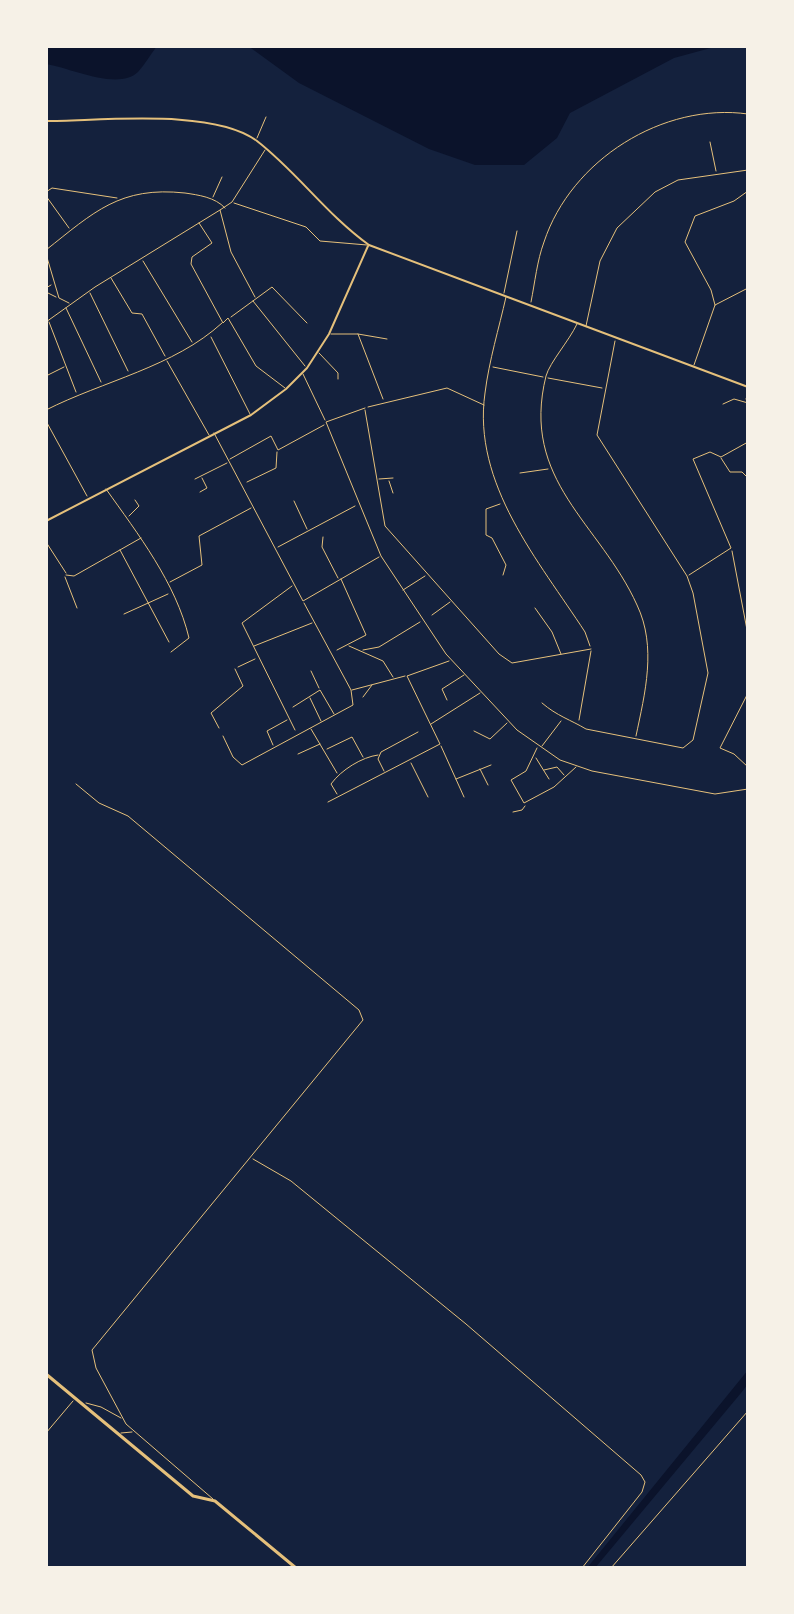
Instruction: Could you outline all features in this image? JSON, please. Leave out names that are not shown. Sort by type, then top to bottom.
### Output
[{"type":"main road","points":[[46,1374],[197,1499],[215,1501],[296,1568]]},
{"type":"street","points":[[531,307],[541,252],[552,224],[572,189],[613,149],[669,122],[721,112],[748,114]]},
{"type":"street","points":[[256,140],[266,117]]},
{"type":"street","points":[[46,121],[193,120],[227,127],[256,140],[348,230],[369,245],[748,387]]},
{"type":"street","points":[[710,142],[717,174]]},
{"type":"street","points":[[77,395],[47,322],[89,291],[225,208],[265,150]]},
{"type":"street","points":[[586,327],[600,261],[611,235],[665,185],[678,180],[747,170],[748,180]]},
{"type":"street","points":[[212,199],[222,177]]},
{"type":"street","points":[[46,192],[52,188],[117,198],[164,191],[212,199],[225,208]]},
{"type":"street","points":[[694,367],[715,305],[711,290],[685,242],[695,216],[734,201],[748,191]]},
{"type":"street","points":[[46,196],[70,231]]},
{"type":"street","points":[[59,298],[46,252],[117,198]]},
{"type":"street","points":[[232,202],[306,227],[320,241],[369,245]]},
{"type":"street","points":[[220,210],[231,252],[254,298],[307,368]]},
{"type":"street","points":[[199,223],[212,243],[192,257],[191,264],[223,323]]},
{"type":"street","points":[[517,231],[484,405],[485,436],[503,503],[585,632],[591,649],[579,723]]},
{"type":"street","points":[[46,521],[251,415],[286,389],[307,368],[329,334],[369,245]]},
{"type":"street","points":[[143,260],[194,344]]},
{"type":"street","points":[[111,278],[132,313],[142,314],[209,435]]},
{"type":"street","points":[[53,284],[46,290],[71,304]]},
{"type":"street","points":[[46,410],[194,344],[272,287],[307,323]]},
{"type":"street","points":[[715,305],[748,288]]},
{"type":"street","points":[[89,291],[129,374]]},
{"type":"street","points":[[66,308],[102,385]]},
{"type":"street","points":[[228,318],[256,366],[286,389]]},
{"type":"street","points":[[577,324],[546,377],[541,412],[551,469],[640,611],[649,672],[635,739]]},
{"type":"street","points":[[210,334],[251,415]]},
{"type":"street","points":[[329,334],[358,334],[387,339]]},
{"type":"street","points":[[358,334],[384,401]]},
{"type":"street","points":[[542,703],[563,720],[579,723],[586,729],[683,748],[693,740],[708,673],[701,625],[687,576],[600,443],[596,427],[616,338]]},
{"type":"street","points":[[318,351],[338,373],[338,379]]},
{"type":"street","points":[[46,376],[66,366]]},
{"type":"street","points":[[491,366],[605,389]]},
{"type":"street","points":[[302,373],[381,556],[451,660],[509,721],[539,747],[577,766],[715,794],[748,789]]},
{"type":"street","points":[[278,450],[326,423],[384,401],[447,388],[484,405]]},
{"type":"street","points":[[723,404],[734,399],[747,402],[748,393]]},
{"type":"street","points":[[365,408],[385,526],[507,662],[591,649]]},
{"type":"street","points":[[46,421],[88,498]]},
{"type":"street","points":[[214,433],[351,690],[353,705],[239,764],[223,736]]},
{"type":"street","points":[[195,479],[271,436],[278,450],[277,467],[247,482]]},
{"type":"street","points":[[721,457],[748,442]]},
{"type":"street","points":[[748,478],[742,472],[732,473],[721,457],[707,453],[692,462],[731,548],[748,635]]},
{"type":"street","points":[[520,473],[551,469]]},
{"type":"street","points":[[200,492],[207,488],[201,476]]},
{"type":"street","points":[[388,478],[393,493]]},
{"type":"street","points":[[376,479],[393,478]]},
{"type":"street","points":[[106,489],[141,538],[167,583],[189,638],[171,652]]},
{"type":"street","points":[[127,517],[139,506],[135,500]]},
{"type":"street","points":[[294,501],[309,531]]},
{"type":"street","points":[[503,503],[486,509],[485,533],[492,538],[506,565],[503,575]]},
{"type":"street","points":[[276,548],[357,505]]},
{"type":"street","points":[[167,583],[202,565],[199,536],[253,506]]},
{"type":"street","points":[[323,537],[322,547],[366,635],[337,650]]},
{"type":"street","points":[[66,575],[74,576],[141,538]]},
{"type":"street","points":[[46,542],[66,575],[64,581],[77,608]]},
{"type":"street","points":[[687,576],[731,548]]},
{"type":"street","points":[[120,550],[169,642]]},
{"type":"street","points":[[303,601],[381,556]]},
{"type":"street","points":[[403,590],[427,575]]},
{"type":"street","points":[[295,584],[243,620],[257,658],[297,732]]},
{"type":"street","points":[[124,614],[171,593]]},
{"type":"street","points":[[432,615],[452,601]]},
{"type":"street","points":[[535,608],[552,632],[561,654]]},
{"type":"street","points":[[347,645],[363,650],[379,647],[422,621]]},
{"type":"street","points":[[252,647],[315,622]]},
{"type":"street","points":[[363,650],[366,656],[386,663],[393,677]]},
{"type":"street","points":[[230,671],[257,658]]},
{"type":"street","points":[[351,690],[393,677],[407,676],[451,660]]},
{"type":"street","points":[[219,728],[211,713],[243,686],[235,669]]},
{"type":"street","points":[[311,671],[335,716]]},
{"type":"street","points":[[447,700],[442,689],[466,673]]},
{"type":"street","points":[[407,676],[464,797]]},
{"type":"street","points":[[363,697],[372,683]]},
{"type":"street","points":[[293,707],[320,690]]},
{"type":"street","points":[[430,725],[483,691]]},
{"type":"street","points":[[748,693],[720,748],[734,754],[748,767]]},
{"type":"street","points":[[309,696],[321,721]]},
{"type":"street","points":[[273,746],[267,731],[289,719]]},
{"type":"street","points":[[525,803],[511,780],[526,771],[539,747],[563,720]]},
{"type":"street","points":[[474,731],[490,739],[509,721]]},
{"type":"street","points":[[310,726],[338,775]]},
{"type":"street","points":[[338,797],[331,784],[338,775],[418,732]]},
{"type":"street","points":[[325,750],[352,737],[363,759]]},
{"type":"street","points":[[298,754],[320,744]]},
{"type":"street","points":[[328,802],[440,744]]},
{"type":"street","points":[[378,755],[385,773]]},
{"type":"street","points":[[535,757],[549,779]]},
{"type":"street","points":[[409,760],[428,797]]},
{"type":"street","points":[[456,780],[491,765]]},
{"type":"street","points":[[513,812],[522,810],[525,803],[566,777],[577,766]]},
{"type":"street","points":[[480,768],[488,785]]},
{"type":"street","points":[[544,770],[559,768],[566,777]]},
{"type":"street","points":[[76,784],[99,803],[128,816],[361,1013],[363,1020],[359,1029],[94,1346],[94,1362],[124,1420],[215,1501]]},
{"type":"street","points":[[251,1158],[291,1181],[641,1475],[645,1482],[642,1492],[582,1568]]},
{"type":"street","points":[[46,1433],[75,1399]]},
{"type":"street","points":[[81,1403],[101,1407],[124,1420]]},
{"type":"street","points":[[611,1568],[748,1411]]},
{"type":"street","points":[[116,1432],[134,1432]]},
{"type":"water","points":[[46,46],[157,46],[138,72],[129,77],[107,79],[46,64]]},
{"type":"water","points":[[248,46],[718,46],[674,58],[570,113],[557,138],[524,165],[475,165],[429,149],[299,83]]},
{"type":"water","points":[[748,1370],[748,1384],[741,1393],[595,1568],[587,1568]]}]
